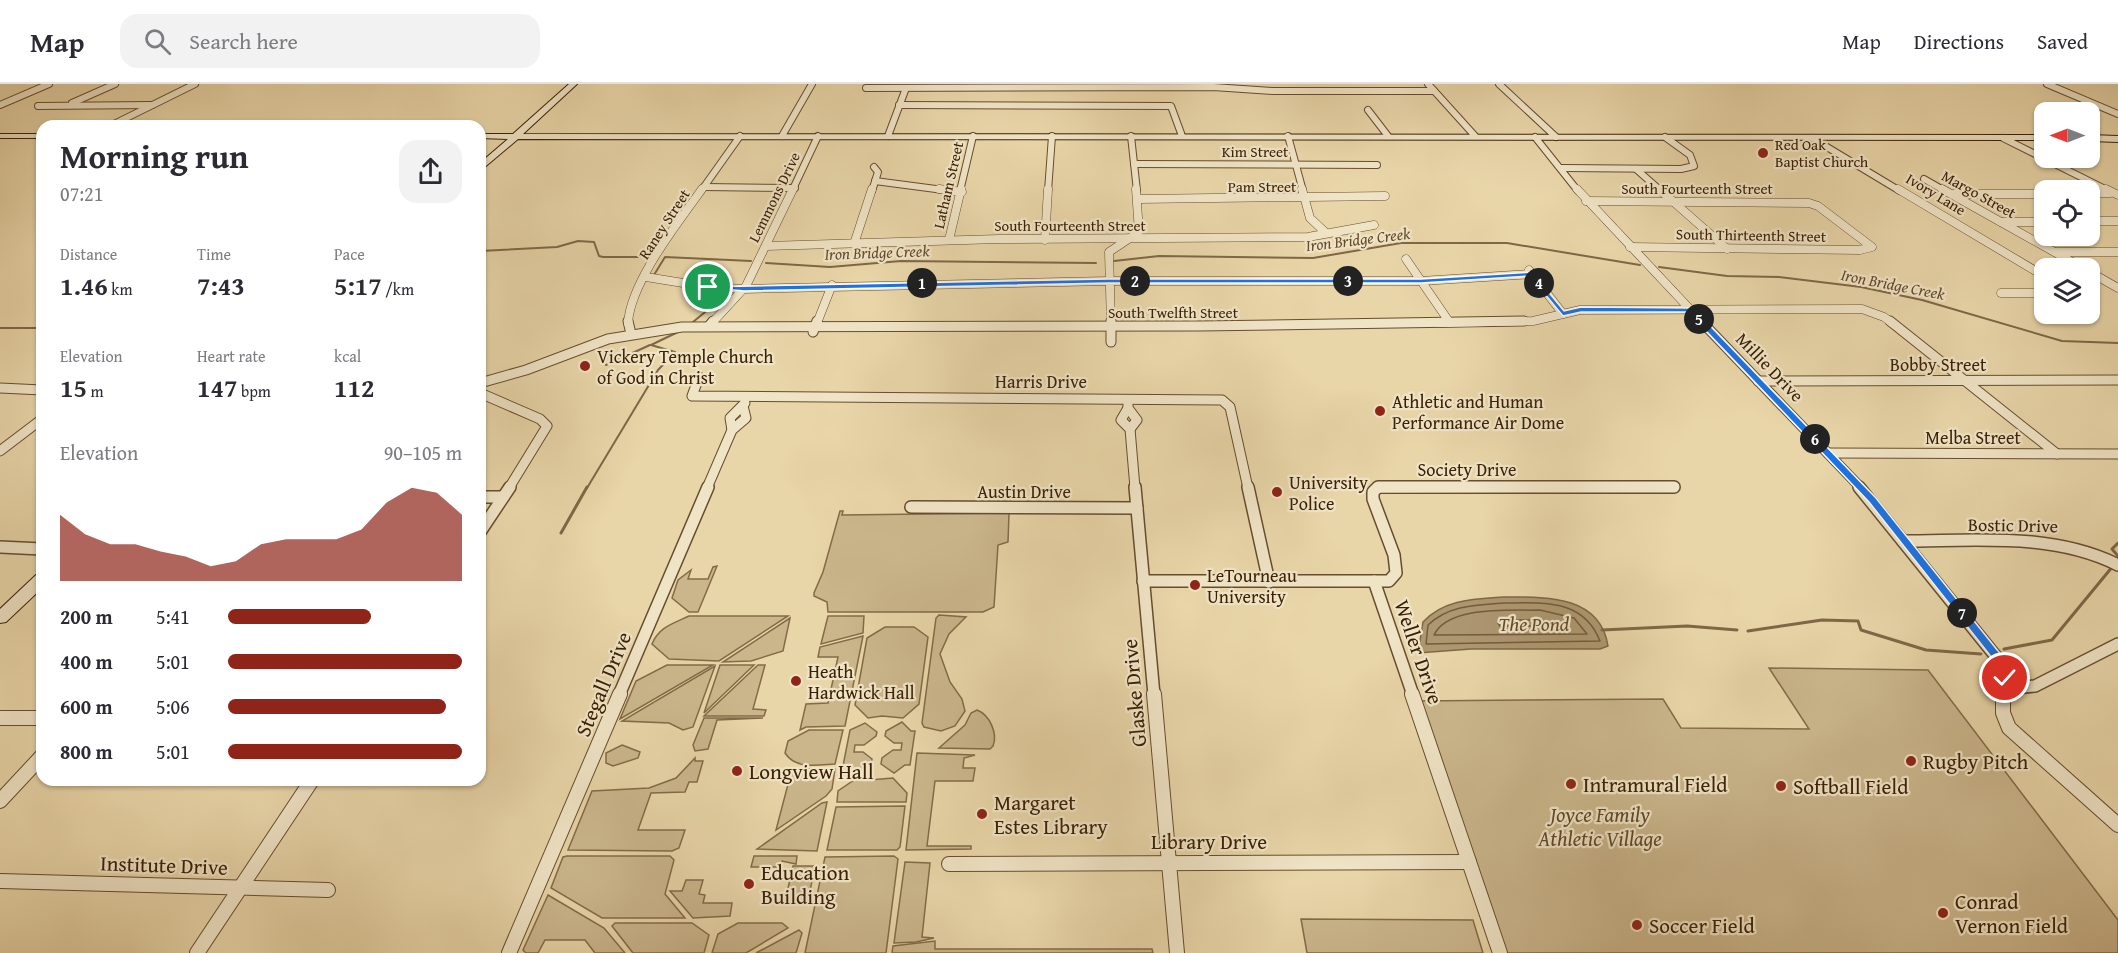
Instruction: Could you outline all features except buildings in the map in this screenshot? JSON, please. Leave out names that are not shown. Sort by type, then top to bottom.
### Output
[{"type":"street","points":[[0,105],[49,84]]},
{"type":"street","points":[[66,106],[115,84]]},
{"type":"street","points":[[122,120],[195,84]]},
{"type":"street","points":[[486,162],[573,84]]},
{"type":"street","points":[[782,136],[812,84]]},
{"type":"street","points":[[1428,84],[1475,136]]},
{"type":"street","points":[[1499,84],[1556,137]]},
{"type":"street","points":[[2047,84],[2118,114]]},
{"type":"street","points":[[866,88],[1040,86],[1213,87],[1274,91],[1434,91]]},
{"type":"street","points":[[1040,86],[1040,105]]},
{"type":"street","points":[[960,105],[968,87]]},
{"type":"street","points":[[888,136],[906,88]]},
{"type":"street","points":[[38,106],[152,105]]},
{"type":"street","points":[[900,105],[1172,106],[1182,136]]},
{"type":"street","points":[[1368,110],[1388,136]]},
{"type":"street","points":[[0,136],[36,136]]},
{"type":"street","points":[[486,136],[2034,138]]},
{"type":"street","name":"Raney Street","points":[[631,334],[628,324],[629,314],[646,277],[740,136]]},
{"type":"street","name":"Lemmons Drive","points":[[709,326],[744,289],[795,188],[818,136]]},
{"type":"street","name":"Latham Street","points":[[949,240],[962,192],[973,136]]},
{"type":"street","points":[[1045,240],[1052,136]]},
{"type":"street","points":[[1111,342],[1109,252],[1139,232],[1131,136]]},
{"type":"street","points":[[1288,136],[1313,224],[1326,233]]},
{"type":"street","name":"Millie Drive","points":[[1535,137],[1586,201],[1872,500],[1998,658],[2004,673],[2004,689]]},
{"type":"street","points":[[1562,168],[1691,168],[1695,163],[1690,154],[1665,137]]},
{"type":"street","name":"Ivory Lane","points":[[1812,138],[2034,270]]},
{"type":"street","points":[[2002,138],[2116,194]]},
{"type":"street","points":[[2100,138],[2118,139]]},
{"type":"street","name":"Kim Street","points":[[1134,164],[1377,165]]},
{"type":"street","points":[[854,244],[879,171],[874,167]]},
{"type":"street","points":[[1636,169],[1726,249]]},
{"type":"street","name":"Margo Street","points":[[1924,179],[2066,258]]},
{"type":"street","points":[[875,181],[962,192]]},
{"type":"street","points":[[704,187],[795,188]]},
{"type":"street","points":[[2100,193],[2116,194]]},
{"type":"street","points":[[1951,194],[2034,194]]},
{"type":"street","name":"Pam Street","points":[[1138,199],[1305,199],[1385,196]]},
{"type":"street","name":"South Fourteenth Street","points":[[1586,201],[1809,203],[1818,206],[1868,243],[1871,249]]},
{"type":"street","points":[[2100,221],[2118,221]]},
{"type":"street","points":[[2001,222],[2034,222]]},
{"type":"street","name":"South Fourteenth Street","points":[[766,246],[949,240],[1308,237],[1374,225]]},
{"type":"street","name":"South Thirteenth Street","points":[[1630,247],[1871,249]]},
{"type":"street","points":[[2055,252],[2118,252]]},
{"type":"street","points":[[1406,259],[1450,322]]},
{"type":"street","points":[[646,277],[708,287],[744,289],[832,285],[1108,281],[1421,281],[1530,272],[1563,314]]},
{"type":"street","points":[[2100,277],[2116,286]]},
{"type":"street","points":[[814,329],[832,285]]},
{"type":"street","points":[[2001,293],[2034,293]]},
{"type":"street","name":"South Twelfth Street","points":[[486,381],[526,370],[588,345],[631,334],[709,326],[814,329],[1533,321],[1590,309],[1874,311],[1966,381]]},
{"type":"street","name":"Harris Drive","points":[[699,376],[692,396],[745,402],[1128,403],[1214,398],[1227,403],[1269,582]]},
{"type":"street","name":"Bobby Street","points":[[1758,381],[2118,380]]},
{"type":"street","points":[[1966,381],[2057,454]]},
{"type":"street","points":[[0,388],[36,390]]},
{"type":"street","points":[[486,396],[540,419],[547,426],[486,523]]},
{"type":"street","name":"Stegall Drive","points":[[509,953],[732,430],[746,418],[745,402]]},
{"type":"street","name":"Glaske Drive","points":[[1128,403],[1120,418],[1130,429],[1177,953]]},
{"type":"street","points":[[0,451],[36,424]]},
{"type":"street","name":"Melba Street","points":[[1828,453],[2118,454]]},
{"type":"street","name":"Society Drive","points":[[1374,581],[1389,581],[1396,573],[1394,555],[1373,499],[1373,492],[1378,487],[1674,487]]},
{"type":"street","points":[[486,497],[503,497]]},
{"type":"street","name":"Austin Drive","points":[[911,507],[1137,508]]},
{"type":"street","name":"Bostic Drive","points":[[1903,541],[2060,544],[2093,552],[2118,565]]},
{"type":"street","points":[[0,547],[36,549]]},
{"type":"street","points":[[1143,581],[1374,581]]},
{"type":"street","name":"Weller Drive","points":[[1374,581],[1500,953]]},
{"type":"street","points":[[0,618],[36,588]]},
{"type":"street","points":[[2118,644],[2036,686],[2004,689],[2002,713],[2009,728],[2118,825]]},
{"type":"street","points":[[0,718],[36,718]]},
{"type":"street","points":[[0,801],[36,762]]},
{"type":"street","points":[[197,953],[308,786]]},
{"type":"street","name":"Library Drive","points":[[949,864],[1469,861]]},
{"type":"street","name":"Institute Drive","points":[[0,881],[328,890]]},
{"type":"green space","points":[[840,511],[843,511],[842,515],[1009,513],[1008,542],[998,545],[994,607],[983,612],[828,612],[827,602],[814,596],[814,593],[823,572]]},
{"type":"green space","points":[[717,566],[698,612],[689,612],[672,598],[678,580],[691,570],[688,579],[708,579],[713,567]]},
{"type":"green space","points":[[939,615],[966,617],[949,634],[940,654],[950,682],[962,699],[965,711],[955,726],[941,731],[924,727],[922,723],[936,618]]},
{"type":"green space","points":[[689,616],[788,616],[719,661],[669,659],[652,644],[662,630]]},
{"type":"green space","points":[[828,616],[864,616],[863,633],[821,644]]},
{"type":"green space","points":[[790,618],[783,651],[751,661],[723,662]]},
{"type":"green space","points":[[885,627],[914,627],[928,637],[919,704],[903,718],[882,716],[868,718],[855,705],[867,638]]},
{"type":"green space","points":[[863,636],[845,726],[806,727],[800,730],[806,704],[828,703],[838,657],[818,657],[820,647]]},
{"type":"green space","points":[[667,665],[713,665],[620,719],[636,681]]},
{"type":"green space","points":[[720,665],[754,665],[704,713]]},
{"type":"green space","points":[[758,665],[765,665],[753,709],[766,710],[764,716],[704,716]]},
{"type":"green space","points":[[715,666],[693,727],[683,730],[669,723],[622,721]]},
{"type":"green space","name":"Joyce Family Athletic Village","points":[[1769,668],[1928,670],[2118,920],[2118,953],[1500,953],[1415,701],[1663,699],[1681,728],[1809,729]]},
{"type":"green space","points":[[977,710],[986,716],[994,731],[993,746],[990,749],[939,748],[965,725],[971,713]]},
{"type":"green space","points":[[704,718],[763,718],[717,720],[708,749],[695,751],[693,745]]},
{"type":"green space","points":[[902,722],[911,731],[915,731],[910,765],[905,765],[894,773],[881,764],[882,758],[893,750],[901,750],[902,743],[894,743],[885,736],[886,731]]},
{"type":"green space","points":[[865,723],[877,732],[876,736],[864,745],[855,745],[854,752],[863,752],[872,759],[871,764],[857,773],[843,766],[850,730]]},
{"type":"green space","points":[[809,730],[843,730],[835,764],[801,764],[785,753],[788,741]]},
{"type":"green space","points":[[622,745],[640,752],[638,758],[613,766],[606,763],[606,753]]},
{"type":"green space","points":[[917,753],[975,755],[964,758],[963,768],[975,768],[973,781],[935,781],[927,846],[971,846],[971,849],[906,850]]},
{"type":"green space","points":[[695,758],[695,761],[703,761],[697,782],[689,782],[685,792],[651,793],[638,830],[685,830],[679,848],[672,851],[568,850],[592,791],[649,788],[676,778]]},
{"type":"green space","points":[[792,769],[835,769],[832,789],[826,796],[776,830]]},
{"type":"green space","points":[[857,778],[869,780],[893,778],[907,793],[906,802],[837,802],[838,791]]},
{"type":"green space","points":[[827,802],[817,851],[757,849],[822,803]]},
{"type":"green space","points":[[905,806],[900,847],[897,850],[827,850],[836,807]]},
{"type":"green space","points":[[670,856],[674,860],[665,894],[685,918],[602,918],[551,888],[563,857]]},
{"type":"green space","points":[[754,856],[797,856],[796,864],[782,861],[780,867],[751,867]]},
{"type":"green space","points":[[894,856],[898,859],[886,953],[805,953],[825,857]]},
{"type":"green space","points":[[905,862],[930,863],[922,937],[934,938],[894,943]]},
{"type":"green space","points":[[793,866],[815,866],[808,901],[785,901]]},
{"type":"green space","points":[[686,880],[703,880],[699,894],[705,895],[703,903],[732,903],[730,916],[693,918],[670,891],[682,891]]},
{"type":"green space","points":[[548,895],[604,928],[625,953],[595,953],[585,940],[545,940],[538,953],[526,953],[523,950]]},
{"type":"green space","points":[[1301,919],[1473,920],[1483,953],[1307,953]]},
{"type":"green space","points":[[615,923],[692,923],[709,935],[704,953],[633,953],[612,926]]},
{"type":"green space","points":[[738,923],[782,923],[788,928],[746,953],[712,953],[718,934]]},
{"type":"green space","points":[[799,930],[802,933],[796,953],[756,953]]},
{"type":"green space","points":[[935,941],[935,949],[1152,949],[1153,953],[892,953],[893,946]]},
{"type":"water","name":"The Pond","points":[[1503,597],[1552,599],[1582,608],[1594,616],[1603,629],[1608,646],[1600,649],[1471,649],[1418,653],[1423,622],[1431,614],[1460,602]]},
{"type":"waterway","name":"Iron Bridge Creek","points":[[486,251],[557,247],[578,241],[594,242],[599,256],[603,257],[649,257]]},
{"type":"waterway","name":"Iron Bridge Creek","points":[[1114,261],[1159,256],[1313,258],[1401,243],[1507,243],[1640,265]]},
{"type":"waterway","name":"Iron Bridge Creek","points":[[654,275],[665,257],[751,261]]},
{"type":"waterway","name":"Iron Bridge Creek","points":[[766,263],[830,267],[901,261],[1096,263]]},
{"type":"waterway","name":"Iron Bridge Creek","points":[[1659,267],[1727,276],[1779,277],[1861,287],[1922,300],[2062,341],[2118,343]]},
{"type":"waterway","points":[[693,322],[722,298],[724,292],[719,291]]},
{"type":"waterway","name":"Iron Bridge Creek","points":[[0,328],[36,328]]},
{"type":"waterway","points":[[587,488],[658,370],[675,352],[651,345],[678,332]]},
{"type":"waterway","points":[[606,365],[650,345]]},
{"type":"waterway","points":[[561,533],[587,487]]},
{"type":"waterway","points":[[2118,543],[2112,549],[2118,556]]},
{"type":"waterway","points":[[2004,649],[2052,640],[2113,566]]},
{"type":"waterway","points":[[1748,631],[1822,620],[1858,621],[1861,630],[1926,650],[1981,654]]},
{"type":"waterway","points":[[1602,630],[1687,626],[1737,630]]},
{"type":"place","name":"Red Oak Baptist Church","points":[[1763,153]]},
{"type":"place","name":"Vickery Temple Church of God in Christ","points":[[585,366]]},
{"type":"place","name":"Athletic and Human Performance Air Dome","points":[[1380,411]]},
{"type":"place","name":"University Police","points":[[1277,492]]},
{"type":"place","name":"LeTourneau University","points":[[1195,585]]},
{"type":"place","name":"Heath Hardwick Hall","points":[[796,681]]},
{"type":"place","name":"Rugby Pitch","points":[[1911,761]]},
{"type":"place","name":"Longview Hall","points":[[737,771]]},
{"type":"place","name":"Intramural Field","points":[[1571,784]]},
{"type":"place","name":"Softball Field","points":[[1781,786]]},
{"type":"place","name":"Margaret Estes Library","points":[[982,814]]},
{"type":"place","name":"Education Building","points":[[749,884]]},
{"type":"place","name":"Conrad Vernon Field","points":[[1943,913]]},
{"type":"place","name":"Soccer Field","points":[[1637,925]]},
{"type":"route","points":[[708,287],[744,289],[884,284],[1108,281],[1421,281],[1532,274],[1563,314],[1581,310],[1690,310],[1872,500],[1998,658],[2005,678]]}]
